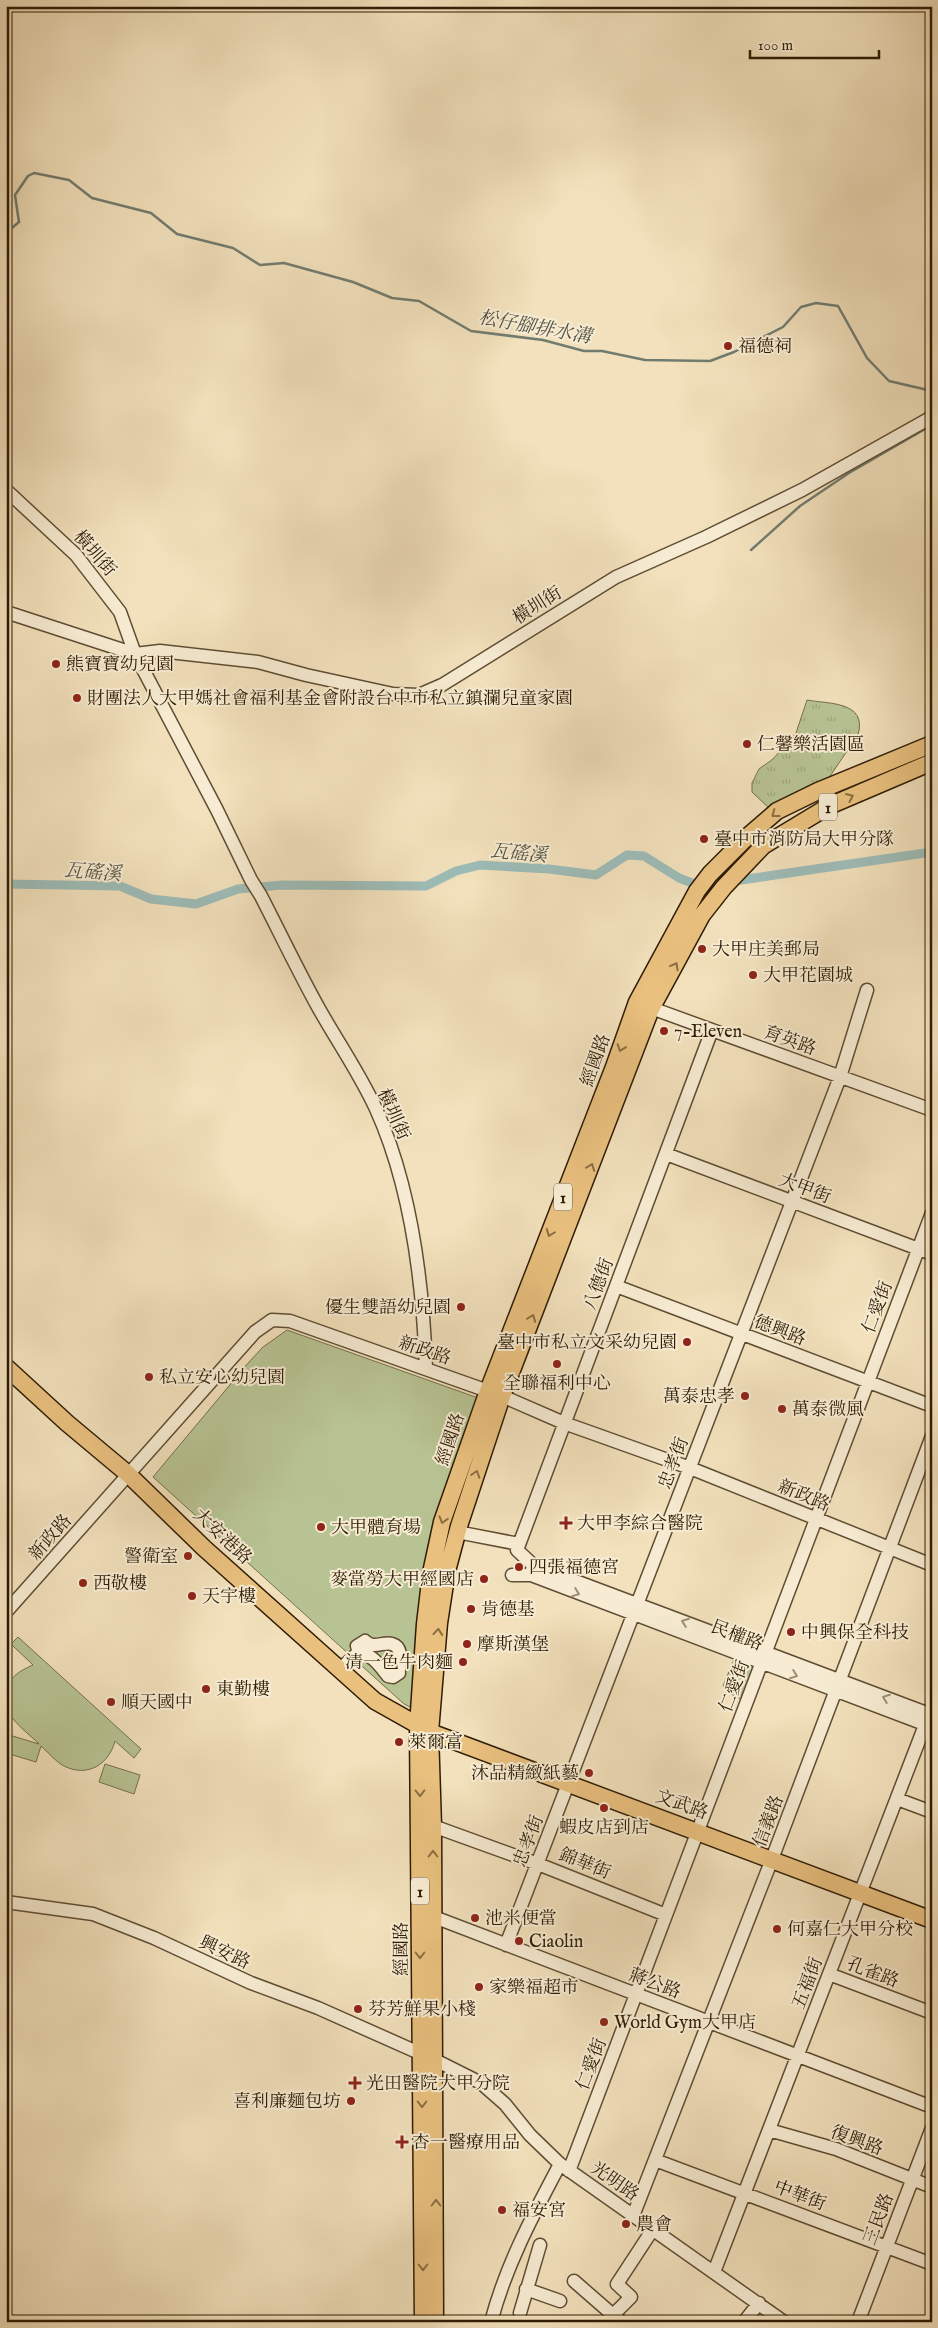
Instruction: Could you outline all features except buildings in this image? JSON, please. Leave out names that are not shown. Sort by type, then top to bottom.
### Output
[{"type":"main road","name":"經國路","points":[[436,2322],[429,2058],[424,1729],[425,1624],[433,1564],[442,1522],[495,1394],[614,1067],[697,892],[710,874],[747,837],[777,811],[818,791],[932,744]]},
{"type":"main road","name":"經國路","points":[[644,1005],[702,915],[724,887],[763,846],[829,806],[932,762]]},
{"type":"main road","name":"大安港路","points":[[6,1367],[67,1423],[128,1474],[204,1548],[375,1701],[424,1729]]},
{"type":"main road","name":"經國路","points":[[427,1918],[433,1826],[424,1729],[447,1571],[495,1394]]},
{"type":"main road","name":"文武路","points":[[424,1729],[932,1920]]},
{"type":"main road","name":"經國路","points":[[423,2322],[429,2058]]},
{"type":"street","name":"橫圳街","points":[[6,612],[135,654],[160,651],[258,662],[393,694],[419,694],[442,685],[616,577],[706,537],[802,490],[932,417]]},
{"type":"street","name":"橫圳街","points":[[6,490],[76,555],[120,612],[135,654],[217,810],[251,880],[318,1007],[376,1110],[397,1165],[409,1212],[425,1328],[426,1368]]},
{"type":"street","name":"忠孝街","points":[[506,1945],[840,1077],[867,990]]},
{"type":"street","name":"育英路","points":[[644,1005],[932,1110]]},
{"type":"street","name":"八德街","points":[[518,1547],[712,1030]]},
{"type":"street","name":"大甲街","points":[[666,1154],[932,1254]]},
{"type":"street","name":"仁愛街","points":[[491,2322],[499,2293],[525,2229],[565,2167],[636,1995],[932,1213]]},
{"type":"street","name":"德興路","points":[[616,1286],[932,1406]]},
{"type":"street","name":"新政路","points":[[6,1612],[255,1332],[272,1320],[290,1321],[426,1368],[564,1423],[690,1468],[932,1565]]},
{"type":"street","name":"信義路","points":[[633,2216],[772,1859],[932,1436]]},
{"type":"street","points":[[457,1532],[518,1547],[532,1570],[512,1576]]},
{"type":"street","points":[[474,1540],[518,1547]]},
{"type":"street","name":"民權路","points":[[532,1570],[838,1686],[930,1717]]},
{"type":"street","points":[[340,1669],[364,1650]]},
{"type":"street","name":"五福街","points":[[714,2272],[930,1717]]},
{"type":"street","points":[[897,1799],[932,1812]]},
{"type":"street","name":"錦華街","points":[[433,1826],[538,1864],[666,1914]]},
{"type":"street","name":"興安路","points":[[6,1902],[92,1914],[154,1938],[252,1983],[318,2008],[429,2058]]},
{"type":"street","name":"蔣公路","points":[[427,1918],[506,1945],[932,2107]]},
{"type":"street","name":"孔雀路","points":[[829,1974],[932,2013]]},
{"type":"street","name":"光明路","points":[[429,2058],[481,2083],[504,2104],[530,2135],[565,2167],[759,2302],[784,2322]]},
{"type":"street","name":"三民路","points":[[858,2322],[932,2128]]},
{"type":"street","name":"復興路","points":[[768,2130],[836,2149],[932,2187]]},
{"type":"street","name":"中華街","points":[[655,2160],[932,2264]]},
{"type":"street","points":[[574,2281],[617,2318],[631,2297],[617,2284],[653,2228]]},
{"type":"street","points":[[520,2313],[540,2245]]},
{"type":"street","points":[[526,2289],[560,2301]]},
{"type":"street","points":[[744,2322],[759,2302]]},
{"type":"green space","points":[[807,700],[844,706],[852,710],[860,724],[858,735],[826,782],[770,809],[752,792],[752,783],[759,769],[773,759],[796,733]]},
{"type":"green space","name":"大甲體育場","points":[[287,1330],[481,1399],[443,1498],[428,1545],[419,1608],[415,1706],[410,1707],[404,1704],[153,1477],[249,1362],[263,1347]]},
{"type":"green space","points":[[18,1637],[141,1749],[134,1758],[115,1741],[103,1762],[96,1767],[81,1770],[64,1766],[41,1746],[36,1762],[6,1753],[6,1734],[39,1744],[15,1722],[7,1708],[7,1691],[10,1681],[22,1670],[33,1665],[11,1644]]},
{"type":"green space","points":[[735,1657],[758,1667],[745,1701],[731,1694],[723,1686]]},
{"type":"green space","points":[[105,1764],[140,1775],[134,1794],[99,1782]]},
{"type":"waterway","name":"松仔腳排水溝","points":[[6,233],[19,222],[15,195],[28,176],[34,173],[69,180],[92,198],[151,213],[177,234],[233,248],[260,265],[284,263],[353,282],[392,298],[419,301],[471,331],[543,340],[584,351],[602,351],[645,360],[710,361],[734,352],[783,327],[801,307],[816,303],[838,306],[867,358],[889,381],[932,391]]},
{"type":"waterway","points":[[751,550],[800,506],[849,473],[932,425]]},
{"type":"waterway","name":"瓦磘溪","points":[[6,884],[120,886],[151,899],[196,904],[238,889],[282,885],[426,886],[456,871],[480,865],[549,869],[596,875],[627,855],[644,856],[679,878],[700,886],[932,852]]},
{"type":"place","name":"福德祠","points":[[728,346]]},
{"type":"place","name":"熊寶寶幼兒園","points":[[56,664]]},
{"type":"place","name":"財團法人大甲媽社會福利基金會附設台中市私立鎮瀾兒童家園","points":[[77,698]]},
{"type":"place","name":"仁馨樂活園區","points":[[747,744]]},
{"type":"place","name":"臺中市消防局大甲分隊","points":[[704,839]]},
{"type":"place","name":"大甲庄美郵局","points":[[702,949]]},
{"type":"place","name":"大甲花園城","points":[[753,975]]},
{"type":"place","name":"7-Eleven","points":[[664,1031]]},
{"type":"place","name":"優生雙語幼兒園","points":[[461,1307]]},
{"type":"place","name":"臺中市私立文采幼兒園","points":[[687,1342]]},
{"type":"place","name":"全聯福利中心","points":[[557,1364]]},
{"type":"place","name":"私立安心幼兒園","points":[[149,1377]]},
{"type":"place","name":"萬泰忠孝","points":[[745,1396]]},
{"type":"place","name":"萬泰微風","points":[[782,1409]]},
{"type":"place","name":"大甲李綜合醫院","points":[[566,1523]]},
{"type":"place","name":"大甲體育場","points":[[321,1527]]},
{"type":"place","name":"警衛室","points":[[188,1556]]},
{"type":"place","name":"四張福德宮","points":[[519,1567]]},
{"type":"place","name":"麥當勞大甲經國店","points":[[484,1579]]},
{"type":"place","name":"西敬樓","points":[[83,1583]]},
{"type":"place","name":"天宇樓","points":[[192,1596]]},
{"type":"place","name":"肯德基","points":[[471,1609]]},
{"type":"place","name":"中興保全科技","points":[[791,1632]]},
{"type":"place","name":"摩斯漢堡","points":[[467,1644]]},
{"type":"place","name":"清一色牛肉麵","points":[[463,1662]]},
{"type":"place","name":"東勤樓","points":[[206,1689]]},
{"type":"place","name":"順天國中","points":[[111,1702]]},
{"type":"place","name":"萊爾富","points":[[399,1742]]},
{"type":"place","name":"沐品精緻紙藝","points":[[589,1773]]},
{"type":"place","name":"蝦皮店到店","points":[[604,1808]]},
{"type":"place","name":"池米便當","points":[[475,1918]]},
{"type":"place","name":"何嘉仁大甲分校","points":[[777,1929]]},
{"type":"place","name":"Ciaolin","points":[[519,1941]]},
{"type":"place","name":"家樂福超市","points":[[479,1987]]},
{"type":"place","name":"芬芳鮮果小棧","points":[[358,2009]]},
{"type":"place","name":"World Gym大甲店","points":[[604,2022]]},
{"type":"place","name":"光田醫院大甲分院","points":[[355,2083]]},
{"type":"place","name":"喜利廉麵包坊","points":[[351,2101]]},
{"type":"place","name":"杏一醫療用品","points":[[402,2142]]},
{"type":"place","name":"福安宮","points":[[502,2210]]},
{"type":"place","name":"農會","points":[[626,2224]]}]
